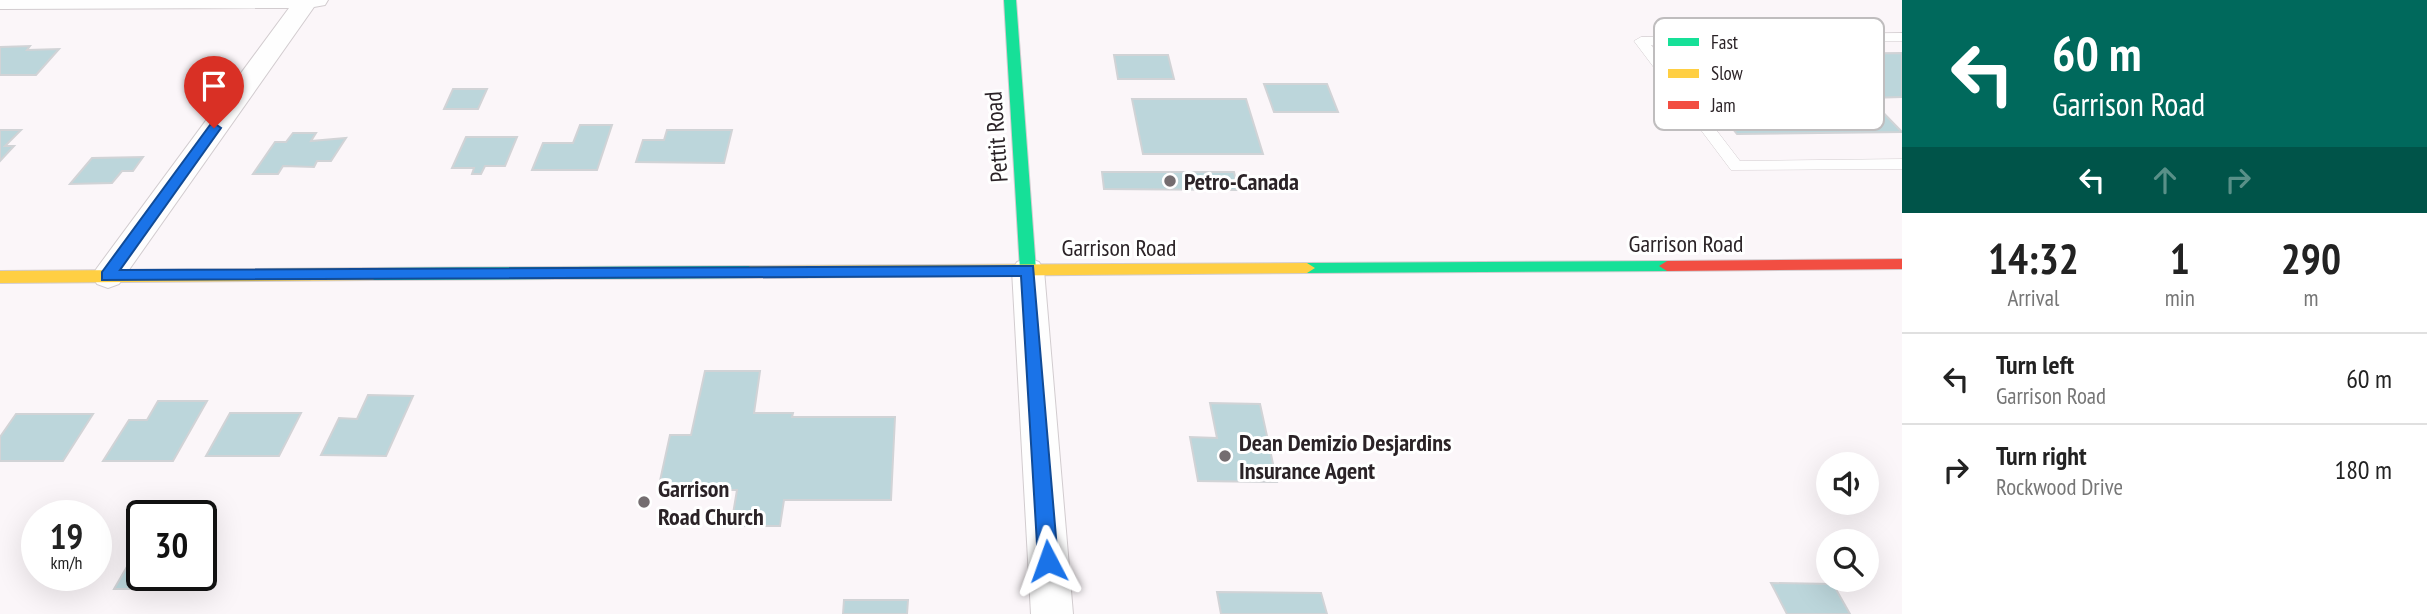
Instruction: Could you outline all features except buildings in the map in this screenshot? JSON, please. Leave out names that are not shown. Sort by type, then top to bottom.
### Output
[{"type":"main road","name":"Pettit Road","points":[[1010,0],[1028,270]]},
{"type":"main road","name":"Garrison Road","points":[[0,277],[1902,264]]},
{"type":"street","points":[[108,276],[307,0]]},
{"type":"street","points":[[0,2],[316,0]]},
{"type":"street","points":[[1028,270],[1052,614]]},
{"type":"lane","points":[[1884,37],[1902,37]]},
{"type":"lane","points":[[1654,41],[1641,41],[1654,58]]},
{"type":"lane","points":[[1709,130],[1736,166],[1902,164]]},
{"type":"traffic: fast","points":[[1010,0],[1028,270]]},
{"type":"traffic: fast","points":[[1307,268],[1667,266]]},
{"type":"traffic: fast","points":[[373,274],[750,272]]},
{"type":"traffic: slow","points":[[750,272],[1307,268]]},
{"type":"traffic: slow","points":[[0,277],[373,274]]},
{"type":"traffic: jam","points":[[1667,266],[1902,264]]},
{"type":"place","name":"Petro-Canada","points":[[1170,181]]},
{"type":"place","name":"Dean Demizio Desjardins Insurance Agent","points":[[1225,456]]},
{"type":"place","name":"Garrison Road Church","points":[[644,502]]},
{"type":"route","points":[[214,128],[108,276],[1028,270],[1048,561]]}]
